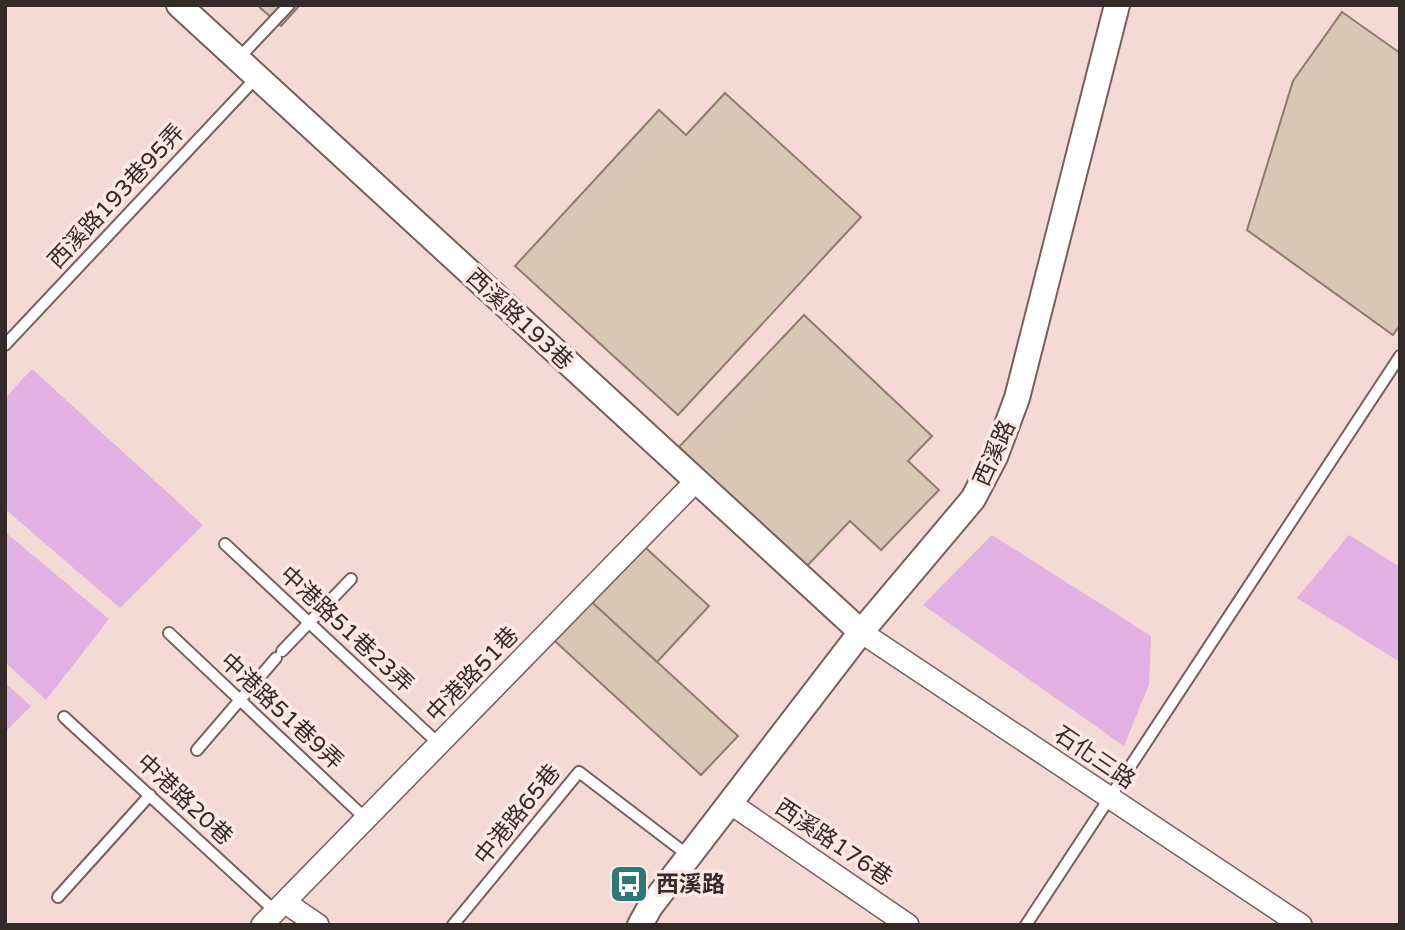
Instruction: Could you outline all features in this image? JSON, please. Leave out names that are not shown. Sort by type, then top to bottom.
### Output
[{"type":"street","name":"西溪路193巷","points":[[178,5],[861,632]]},
{"type":"street","name":"西溪路","points":[[640,925],[650,907],[861,632],[973,499],[995,457],[1017,398],[1117,5]]},
{"type":"street","name":"中港路51巷","points":[[275,913],[696,481]]},
{"type":"street","name":"石化三路","points":[[861,632],[1301,925]]},
{"type":"street","name":"西溪路176巷","points":[[730,803],[908,925]]},
{"type":"street","points":[[275,913],[318,925]]},
{"type":"lane","points":[[237,60],[289,5]]},
{"type":"lane","name":"西溪路193巷95弄","points":[[5,345],[257,77]]},
{"type":"lane","points":[[1026,925],[1400,356]]},
{"type":"lane","name":"中港路51巷23弄","points":[[225,544],[440,745]]},
{"type":"lane","points":[[197,751],[279,655],[351,579]]},
{"type":"lane","name":"中港路51巷9弄","points":[[169,633],[367,820]]},
{"type":"lane","name":"中港路20巷","points":[[64,717],[275,913]]},
{"type":"lane","name":"中港路65巷","points":[[453,925],[579,772],[689,856]]},
{"type":"lane","points":[[58,897],[150,796]]},
{"type":"shaded area","points":[[32,369],[203,525],[120,608],[5,509],[5,398]]},
{"type":"shaded area","points":[[5,532],[109,619],[46,700],[5,662]]},
{"type":"shaded area","points":[[992,535],[1151,636],[1149,684],[1124,746],[923,605]]},
{"type":"shaded area","points":[[1349,535],[1400,567],[1400,662],[1297,598]]},
{"type":"shaded area","points":[[5,683],[31,706],[5,732]]},
{"type":"building","points":[[257,5],[300,5],[281,26]]},
{"type":"building","points":[[1342,12],[1400,53],[1400,325],[1393,335],[1247,230],[1293,81]]},
{"type":"building","points":[[725,93],[861,217],[678,415],[515,266],[659,110],[686,135]]},
{"type":"building","points":[[804,315],[932,436],[908,461],[939,490],[881,550],[850,521],[806,567],[679,447]]},
{"type":"building","points":[[635,538],[709,606],[657,662],[583,594]]},
{"type":"building","points":[[583,594],[738,736],[701,775],[546,633]]},
{"type":"place","name":"西溪路","points":[[629,884]]}]
